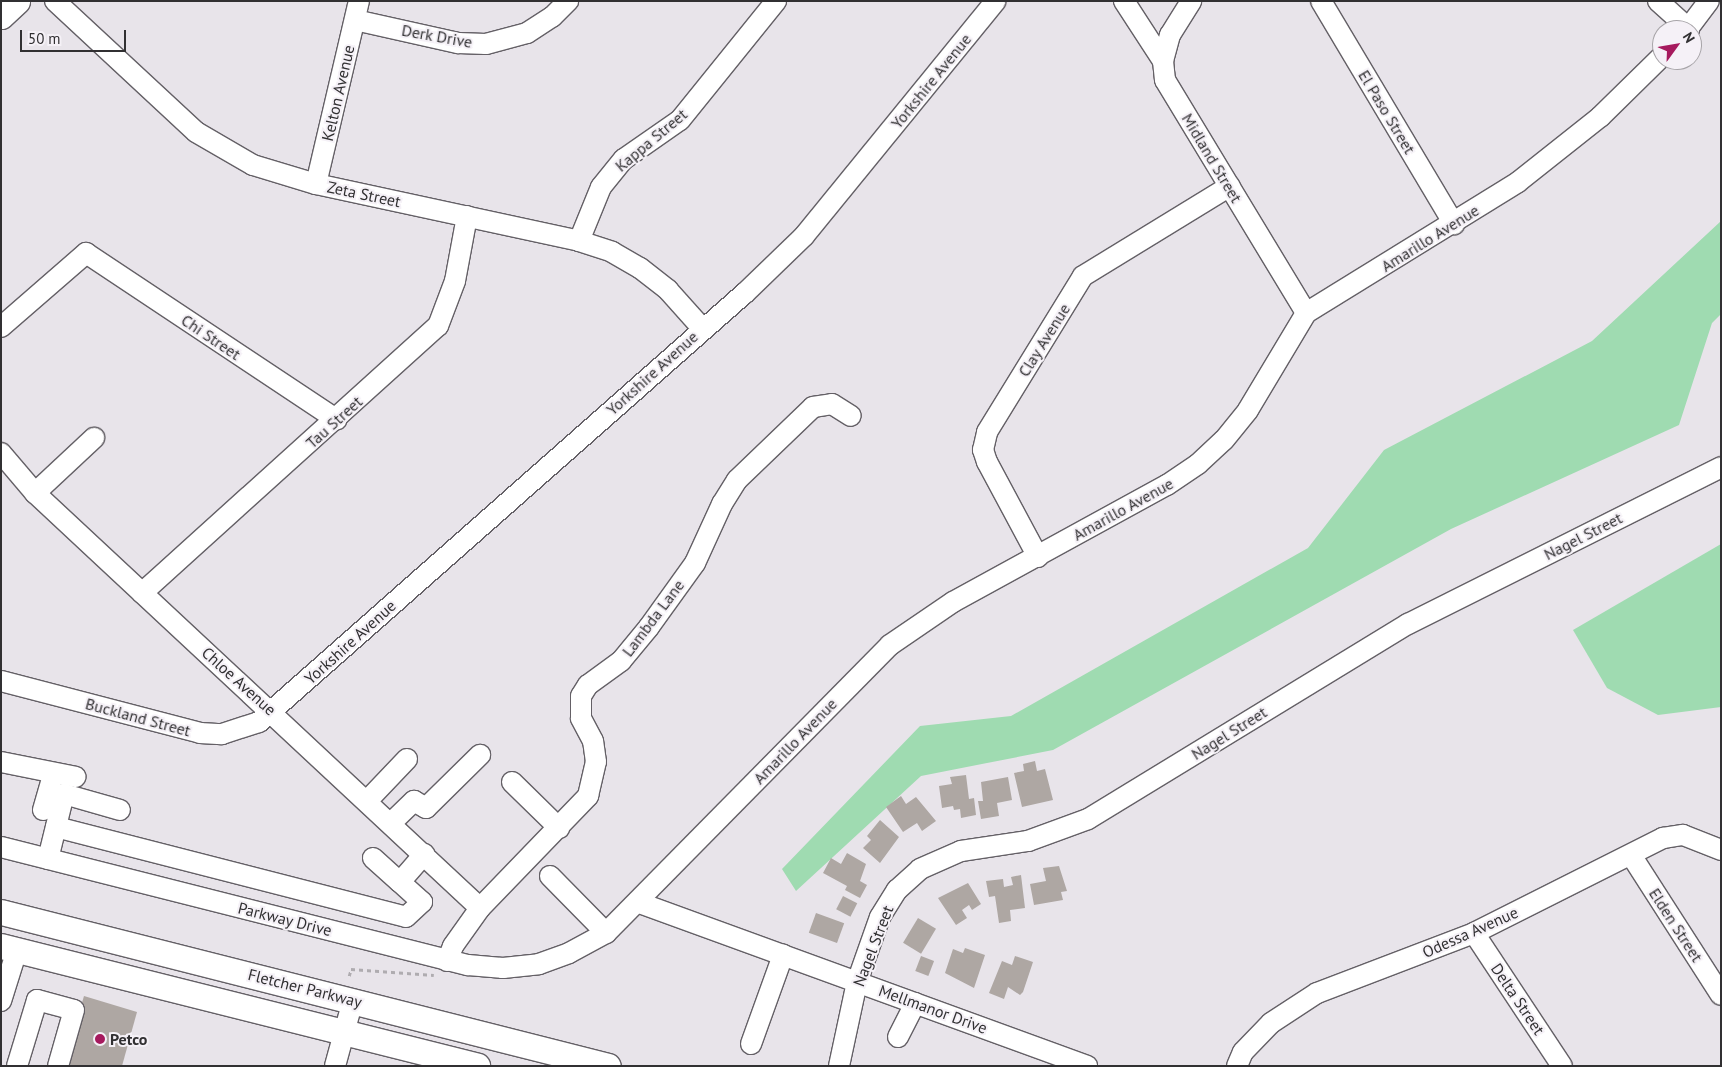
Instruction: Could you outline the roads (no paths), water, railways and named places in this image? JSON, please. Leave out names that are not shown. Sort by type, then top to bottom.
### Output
[{"type":"main road","points":[[1,16],[17,1]]},
{"type":"main road","name":"Fletcher Parkway","points":[[1,912],[354,1000],[608,1066]]},
{"type":"main road","name":"Fletcher Parkway","points":[[9,948],[477,1066]]},
{"type":"street","name":"Zeta Street","points":[[55,1],[196,132],[253,165],[316,184],[579,241],[612,252],[640,268],[668,290],[702,328]]},
{"type":"street","name":"Derk Drive","points":[[357,11],[458,43],[486,44],[527,33],[552,17],[568,1]]},
{"type":"street","name":"Kappa Street","points":[[579,241],[601,187],[619,164],[680,120],[776,1]]},
{"type":"street","name":"Yorkshire Avenue","points":[[273,711],[804,236],[996,1]]},
{"type":"street","name":"Midland Street","points":[[1124,1],[1163,61],[1165,80],[1306,313]]},
{"type":"street","points":[[1163,61],[1170,35],[1191,1]]},
{"type":"street","name":"El Paso Street","points":[[1321,1],[1454,224]]},
{"type":"street","points":[[1658,1],[1678,20]]},
{"type":"street","points":[[1695,20],[1709,1]]},
{"type":"street","name":"Kelton Avenue","points":[[316,184],[357,11]]},
{"type":"street","name":"Amarillo Avenue","points":[[569,952],[606,933],[890,644],[953,602],[1168,485],[1202,461],[1248,410],[1306,313],[1454,224],[1518,182],[1621,98],[1652,66]]},
{"type":"street","name":"Clay Avenue","points":[[1038,557],[987,462],[984,450],[987,432],[1083,276],[1230,186]]},
{"type":"street","name":"Tau Street","points":[[142,593],[337,420],[438,326],[455,281],[467,216]]},
{"type":"street","name":"Chi Street","points":[[1,327],[86,253],[337,420]]},
{"type":"street","name":"Lambda Lane","points":[[444,968],[453,946],[480,908],[588,796],[596,774],[595,752],[579,711],[584,690],[621,661],[649,627],[694,563],[722,504],[737,480],[813,407],[832,404],[851,416]]},
{"type":"street","points":[[35,493],[94,438]]},
{"type":"street","name":"Chloe Avenue","points":[[1,453],[35,493],[273,711],[480,908]]},
{"type":"street","name":"Nagel Street","points":[[839,1066],[857,982],[888,903],[908,879],[933,861],[961,850],[1028,841],[1088,819],[1408,624],[1721,468]]},
{"type":"street","name":"Buckland Street","points":[[1,681],[200,734],[222,734],[259,722],[273,711]]},
{"type":"street","points":[[391,823],[414,801],[426,808],[480,755]]},
{"type":"street","points":[[367,801],[407,759]]},
{"type":"street","points":[[1,762],[53,774],[76,777]]},
{"type":"street","points":[[43,810],[53,774]]},
{"type":"street","points":[[512,782],[559,828]]},
{"type":"street","points":[[48,859],[64,794],[120,810]]},
{"type":"street","points":[[56,827],[406,918],[422,902],[373,858]]},
{"type":"street","name":"Odessa Avenue","points":[[1237,1066],[1243,1052],[1271,1022],[1317,993],[1474,933],[1664,838],[1683,835],[1721,850]]},
{"type":"street","name":"Parkway Drive","points":[[1,847],[444,968],[504,968],[539,964],[569,952]]},
{"type":"street","points":[[400,882],[424,854]]},
{"type":"street","name":"Elden Street","points":[[1631,854],[1721,995]]},
{"type":"street","points":[[550,876],[606,933]]},
{"type":"street","name":"Mellmanor Drive","points":[[637,902],[1087,1066]]},
{"type":"street","name":"Delta Street","points":[[1474,933],[1562,1066]]},
{"type":"street","points":[[1,1001],[9,948]]},
{"type":"street","points":[[751,1044],[783,955]]},
{"type":"street","points":[[17,1066],[37,1000],[74,1010],[58,1066]]},
{"type":"street","points":[[335,1066],[354,1000]]},
{"type":"street","points":[[898,1037],[915,1003]]},
{"type":"place","name":"Petco","points":[[100,1039]]}]
